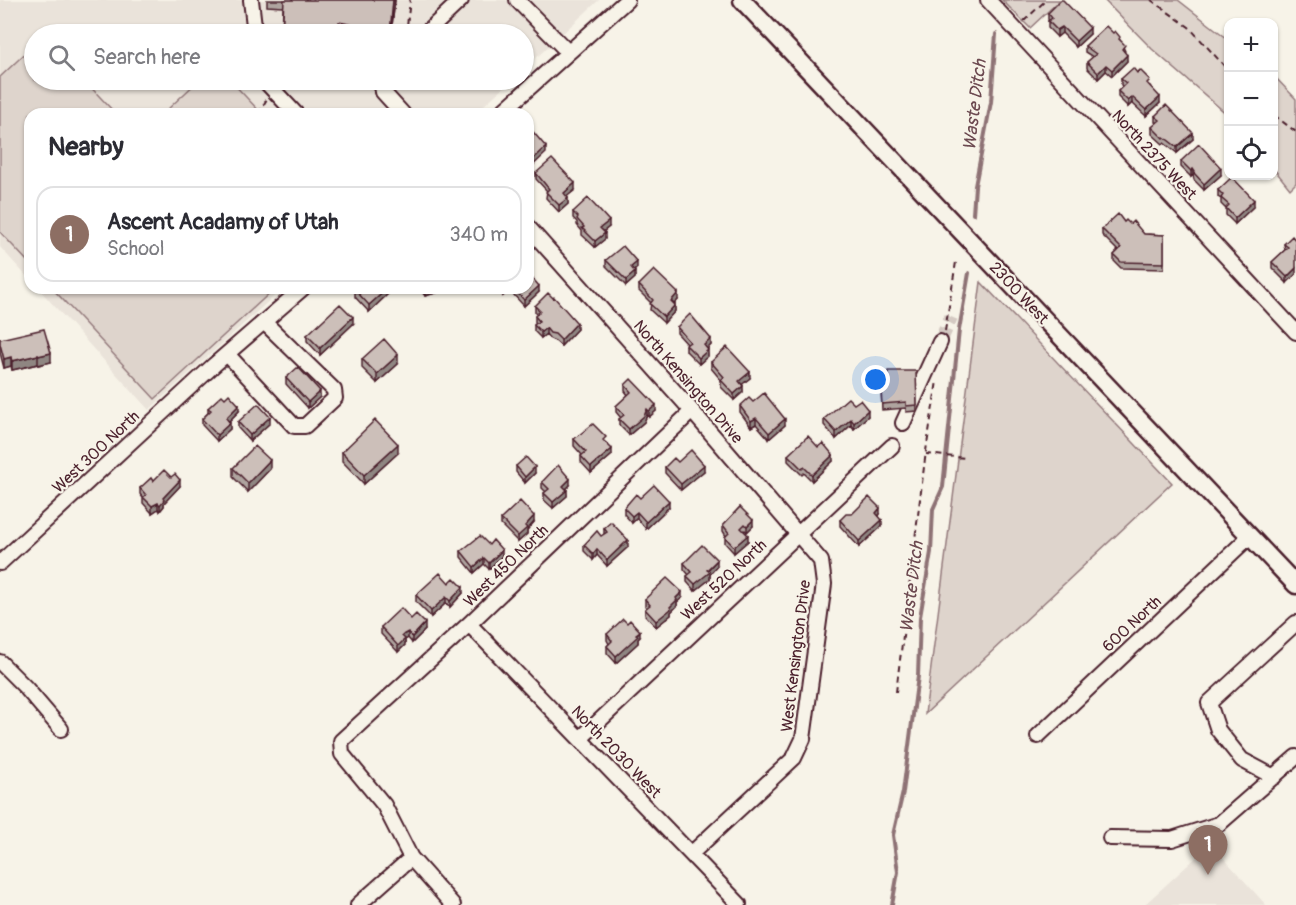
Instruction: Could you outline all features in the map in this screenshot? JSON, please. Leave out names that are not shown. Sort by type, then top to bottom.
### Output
[{"type":"main road","name":"2300 West","points":[[742,0],[1296,585]]},
{"type":"street","points":[[250,0],[254,24]]},
{"type":"street","points":[[436,24],[461,0]]},
{"type":"street","points":[[517,0],[568,52]]},
{"type":"street","points":[[534,83],[627,0]]},
{"type":"street","name":"North 2375 West","points":[[988,0],[1291,316],[1296,332]]},
{"type":"street","points":[[273,90],[290,108]]},
{"type":"street","points":[[384,90],[398,108]]},
{"type":"street","points":[[507,108],[526,90]]},
{"type":"street","name":"North Kensington Drive","points":[[534,234],[692,411],[821,561]]},
{"type":"street","name":"West 300 North","points":[[0,563],[227,354],[296,294]]},
{"type":"street","points":[[227,354],[294,426],[305,426],[335,398],[334,390],[264,322]]},
{"type":"street","points":[[903,423],[942,338]]},
{"type":"street","name":"West 450 North","points":[[411,858],[384,805],[342,754],[341,741],[469,624],[692,411]]},
{"type":"street","name":"West 520 North","points":[[580,739],[892,446]]},
{"type":"street","name":"600 North","points":[[1038,735],[1250,536]]},
{"type":"street","name":"West Kensington Drive","points":[[692,853],[794,758],[803,739],[824,584],[821,561]]},
{"type":"street","points":[[1274,777],[1242,760],[1218,730],[1209,703],[1296,623]]},
{"type":"street","name":"North 2030 West","points":[[469,624],[739,904]]},
{"type":"street","points":[[0,662],[61,729]]},
{"type":"street","points":[[1110,838],[1172,840],[1219,824],[1296,757]]},
{"type":"street","points":[[358,905],[411,858],[453,905]]},
{"type":"path","points":[[407,24],[410,0]]},
{"type":"path","points":[[1024,21],[1046,0]]},
{"type":"path","points":[[1151,0],[1189,27],[1224,66]]},
{"type":"path","points":[[262,108],[268,97]]},
{"type":"path","points":[[1278,118],[1296,132]]},
{"type":"path","points":[[942,338],[956,262]]},
{"type":"path","points":[[896,692],[937,380]]},
{"type":"path","points":[[926,454],[965,458]]},
{"type":"shaded area","points":[[0,0],[599,0],[534,60],[534,24],[24,24],[24,90],[501,90],[481,108],[24,108],[24,273],[0,247]]},
{"type":"shaded area","points":[[1002,0],[1060,0],[1030,28]]},
{"type":"shaded area","points":[[1104,0],[1178,0],[1224,36],[1224,112],[1152,49]]},
{"type":"shaded area","points":[[24,54],[24,90],[93,90],[110,108],[24,108],[24,258],[0,232],[0,77]]},
{"type":"shaded area","points":[[1278,80],[1296,99],[1296,183],[1290,189],[1278,174]]},
{"type":"shaded area","points":[[188,90],[239,90],[256,108],[169,108]]},
{"type":"shaded area","points":[[981,282],[1172,483],[925,714]]},
{"type":"shaded area","points":[[43,294],[276,294],[149,410]]},
{"type":"shaded area","points":[[58,294],[269,294],[155,399]]},
{"type":"shaded area","points":[[1211,844],[1266,905],[1144,905]]},
{"type":"building","points":[[284,0],[393,0],[391,24],[339,22],[339,24],[283,24]]},
{"type":"building","points":[[1061,0],[1090,28],[1076,41],[1062,27],[1057,30],[1048,21],[1052,18],[1048,13]]},
{"type":"building","points":[[1106,26],[1120,37],[1119,39],[1125,45],[1122,49],[1127,55],[1112,70],[1106,65],[1098,73],[1087,62],[1096,54],[1085,46]]},
{"type":"building","points":[[1133,68],[1137,73],[1140,70],[1150,80],[1147,83],[1160,97],[1146,110],[1132,97],[1128,101],[1118,91],[1126,83],[1121,79]]},
{"type":"building","points":[[1166,105],[1193,133],[1177,147],[1152,127],[1160,120],[1155,116]]},
{"type":"building","points":[[534,133],[546,147],[534,158]]},
{"type":"building","points":[[1199,144],[1221,168],[1204,184],[1193,169],[1191,171],[1181,161]]},
{"type":"building","points":[[552,159],[575,183],[564,193],[568,198],[559,205],[546,192],[549,189],[536,173]]},
{"type":"building","points":[[1229,180],[1235,180],[1254,200],[1235,218],[1226,208],[1229,205],[1221,198],[1223,195],[1218,190]]},
{"type":"building","points":[[588,198],[609,221],[600,228],[605,233],[595,241],[582,228],[584,227],[573,212]]},
{"type":"building","points":[[1118,214],[1124,222],[1126,220],[1130,224],[1133,221],[1144,234],[1164,235],[1164,263],[1121,262],[1114,255],[1121,248],[1102,229]]},
{"type":"building","points":[[1292,236],[1296,241],[1296,268],[1287,277],[1272,262],[1288,247],[1284,244]]},
{"type":"building","points":[[623,246],[637,262],[631,267],[635,272],[626,280],[606,260]]},
{"type":"building","points":[[654,270],[678,293],[671,301],[675,305],[664,317],[650,304],[653,300],[639,285]]},
{"type":"building","points":[[534,280],[539,286],[534,291]]},
{"type":"building","points":[[548,293],[577,323],[561,340],[546,328],[541,332],[534,325],[539,321],[535,316],[540,311],[535,306]]},
{"type":"building","points":[[359,294],[381,294],[369,305]]},
{"type":"building","points":[[518,294],[530,294],[524,300]]},
{"type":"building","points":[[340,304],[353,317],[320,348],[307,335]]},
{"type":"building","points":[[690,314],[711,339],[704,345],[708,350],[699,358],[686,345],[690,342],[677,327]]},
{"type":"building","points":[[44,329],[51,353],[12,361],[11,357],[4,359],[0,339]]},
{"type":"building","points":[[384,339],[398,355],[377,374],[362,359]]},
{"type":"building","points":[[727,347],[750,372],[739,381],[743,386],[734,394],[721,380],[724,377],[711,362]]},
{"type":"building","points":[[298,367],[320,391],[308,402],[286,378]]},
{"type":"building","points":[[888,371],[916,371],[917,405],[906,406],[906,402],[882,404],[881,390],[887,389]]},
{"type":"building","points":[[631,379],[656,405],[649,411],[647,409],[644,416],[629,429],[619,419],[624,415],[616,406],[631,392],[625,385]]},
{"type":"building","points":[[764,393],[785,419],[769,433],[756,418],[751,421],[740,406],[749,398],[753,402]]},
{"type":"building","points":[[229,394],[239,405],[226,418],[230,423],[217,435],[202,419],[211,410],[208,408],[222,395],[225,398]]},
{"type":"building","points":[[848,398],[854,404],[860,400],[868,410],[854,423],[851,419],[836,432],[824,419]]},
{"type":"building","points":[[258,404],[270,417],[250,435],[238,422]]},
{"type":"building","points":[[375,420],[398,444],[364,475],[342,452]]},
{"type":"building","points":[[593,424],[606,437],[603,440],[612,449],[591,467],[581,456],[586,452],[574,439]]},
{"type":"building","points":[[808,436],[818,447],[823,443],[833,455],[812,475],[788,455]]},
{"type":"building","points":[[255,446],[270,460],[248,483],[233,468]]},
{"type":"building","points":[[691,450],[704,465],[681,484],[665,467],[674,458],[678,462]]},
{"type":"building","points":[[526,457],[535,467],[525,477],[516,466]]},
{"type":"building","points":[[558,465],[570,479],[563,486],[567,490],[553,502],[544,493],[549,489],[542,482]]},
{"type":"building","points":[[164,470],[171,477],[175,474],[180,480],[163,498],[160,505],[158,503],[152,506],[143,497],[146,495],[140,488],[151,478],[153,481]]},
{"type":"building","points":[[654,485],[669,501],[646,522],[637,512],[632,516],[624,508],[636,494],[640,498]]},
{"type":"building","points":[[869,497],[880,508],[876,513],[882,520],[859,541],[840,520],[846,514],[852,514]]},
{"type":"building","points":[[520,501],[534,516],[525,526],[527,528],[518,536],[501,519]]},
{"type":"building","points":[[740,507],[753,520],[741,528],[748,535],[734,547],[725,537],[729,533],[723,525]]},
{"type":"building","points":[[611,522],[628,540],[607,560],[597,549],[593,554],[584,545],[597,531],[601,536],[607,532],[604,528]]},
{"type":"building","points":[[480,536],[489,545],[493,540],[502,550],[489,563],[484,558],[474,567],[461,551]]},
{"type":"building","points":[[702,545],[717,560],[707,570],[710,572],[695,584],[687,576],[692,572],[684,563]]},
{"type":"building","points":[[440,573],[449,583],[454,578],[463,587],[450,601],[446,597],[431,611],[416,595]]},
{"type":"building","points":[[667,578],[682,592],[670,607],[671,609],[656,621],[645,609],[650,605],[645,599]]},
{"type":"building","points":[[401,608],[411,619],[416,614],[425,623],[412,637],[408,632],[404,634],[402,636],[405,639],[398,646],[381,627]]},
{"type":"building","points":[[623,619],[627,623],[630,620],[640,631],[636,634],[638,636],[616,656],[607,646],[612,641],[607,634]]},
{"type":"waterway","name":"Waste Ditch","points":[[973,214],[975,186],[991,102],[996,34]]},
{"type":"waterway","name":"Waste Ditch","points":[[892,905],[898,872],[893,835],[903,792],[918,676],[920,617],[931,552],[933,509],[943,487],[959,330],[969,273]]},
{"type":"tunnel","points":[[940,342],[951,317]]},
{"type":"place","name":"Ascent Acadamy of Utah","points":[[1208,875]]}]
